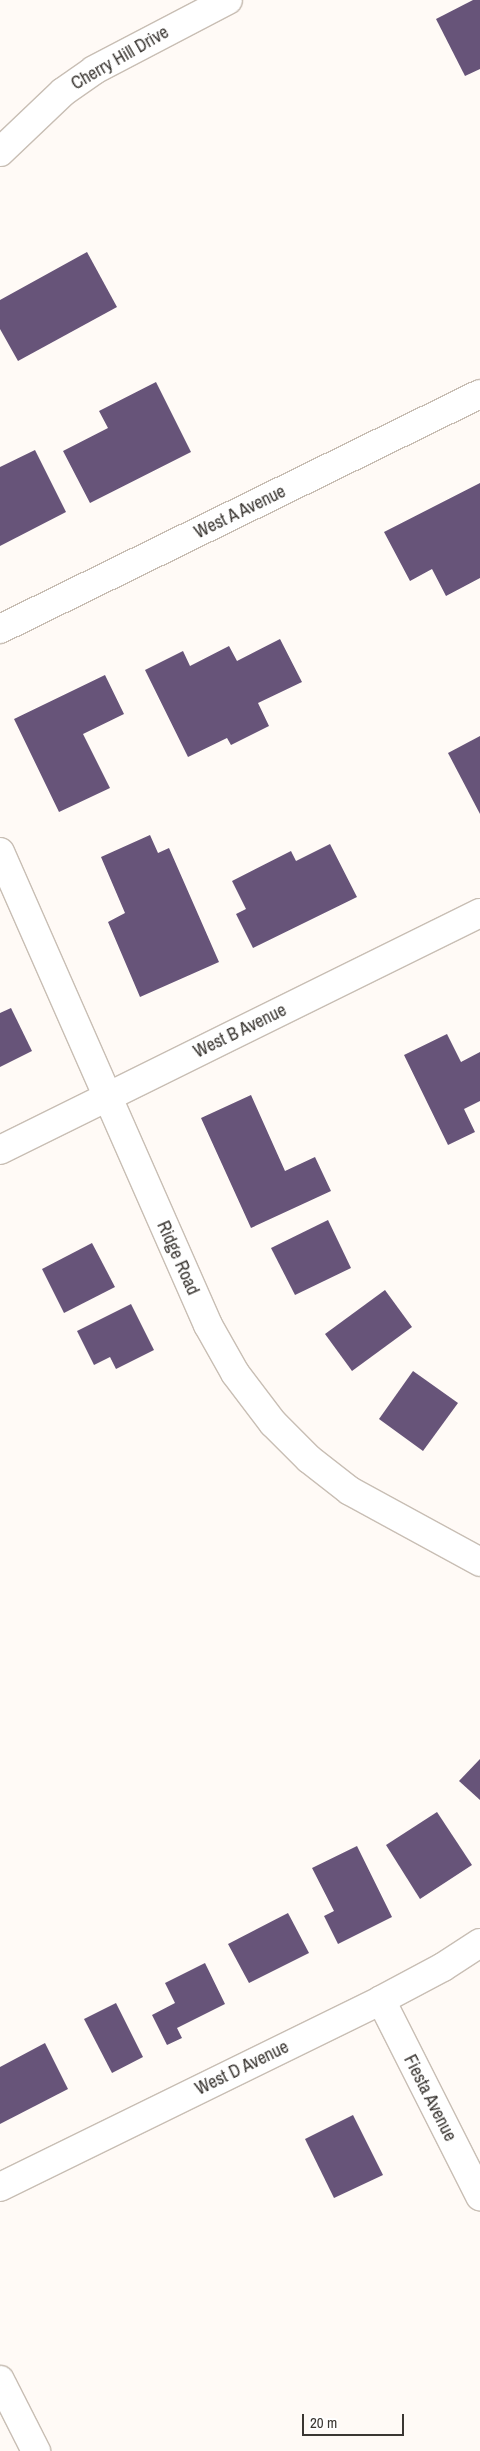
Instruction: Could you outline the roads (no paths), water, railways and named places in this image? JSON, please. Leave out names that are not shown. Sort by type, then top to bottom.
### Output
[{"type":"street","name":"Cherry Hill Drive","points":[[0,152],[63,92],[94,70],[228,0]]},
{"type":"street","name":"West A Avenue","points":[[0,629],[480,394]]},
{"type":"street","name":"Ridge Road","points":[[0,852],[208,1325],[235,1373],[273,1423],[309,1459],[350,1491],[480,1562]]},
{"type":"street","name":"West B Avenue","points":[[0,1150],[480,913]]},
{"type":"street","name":"West D Avenue","points":[[0,2187],[444,1968],[480,1943]]},
{"type":"street","name":"Fiesta Avenue","points":[[381,2000],[480,2196]]},
{"type":"street","points":[[0,2380],[36,2451]]}]
